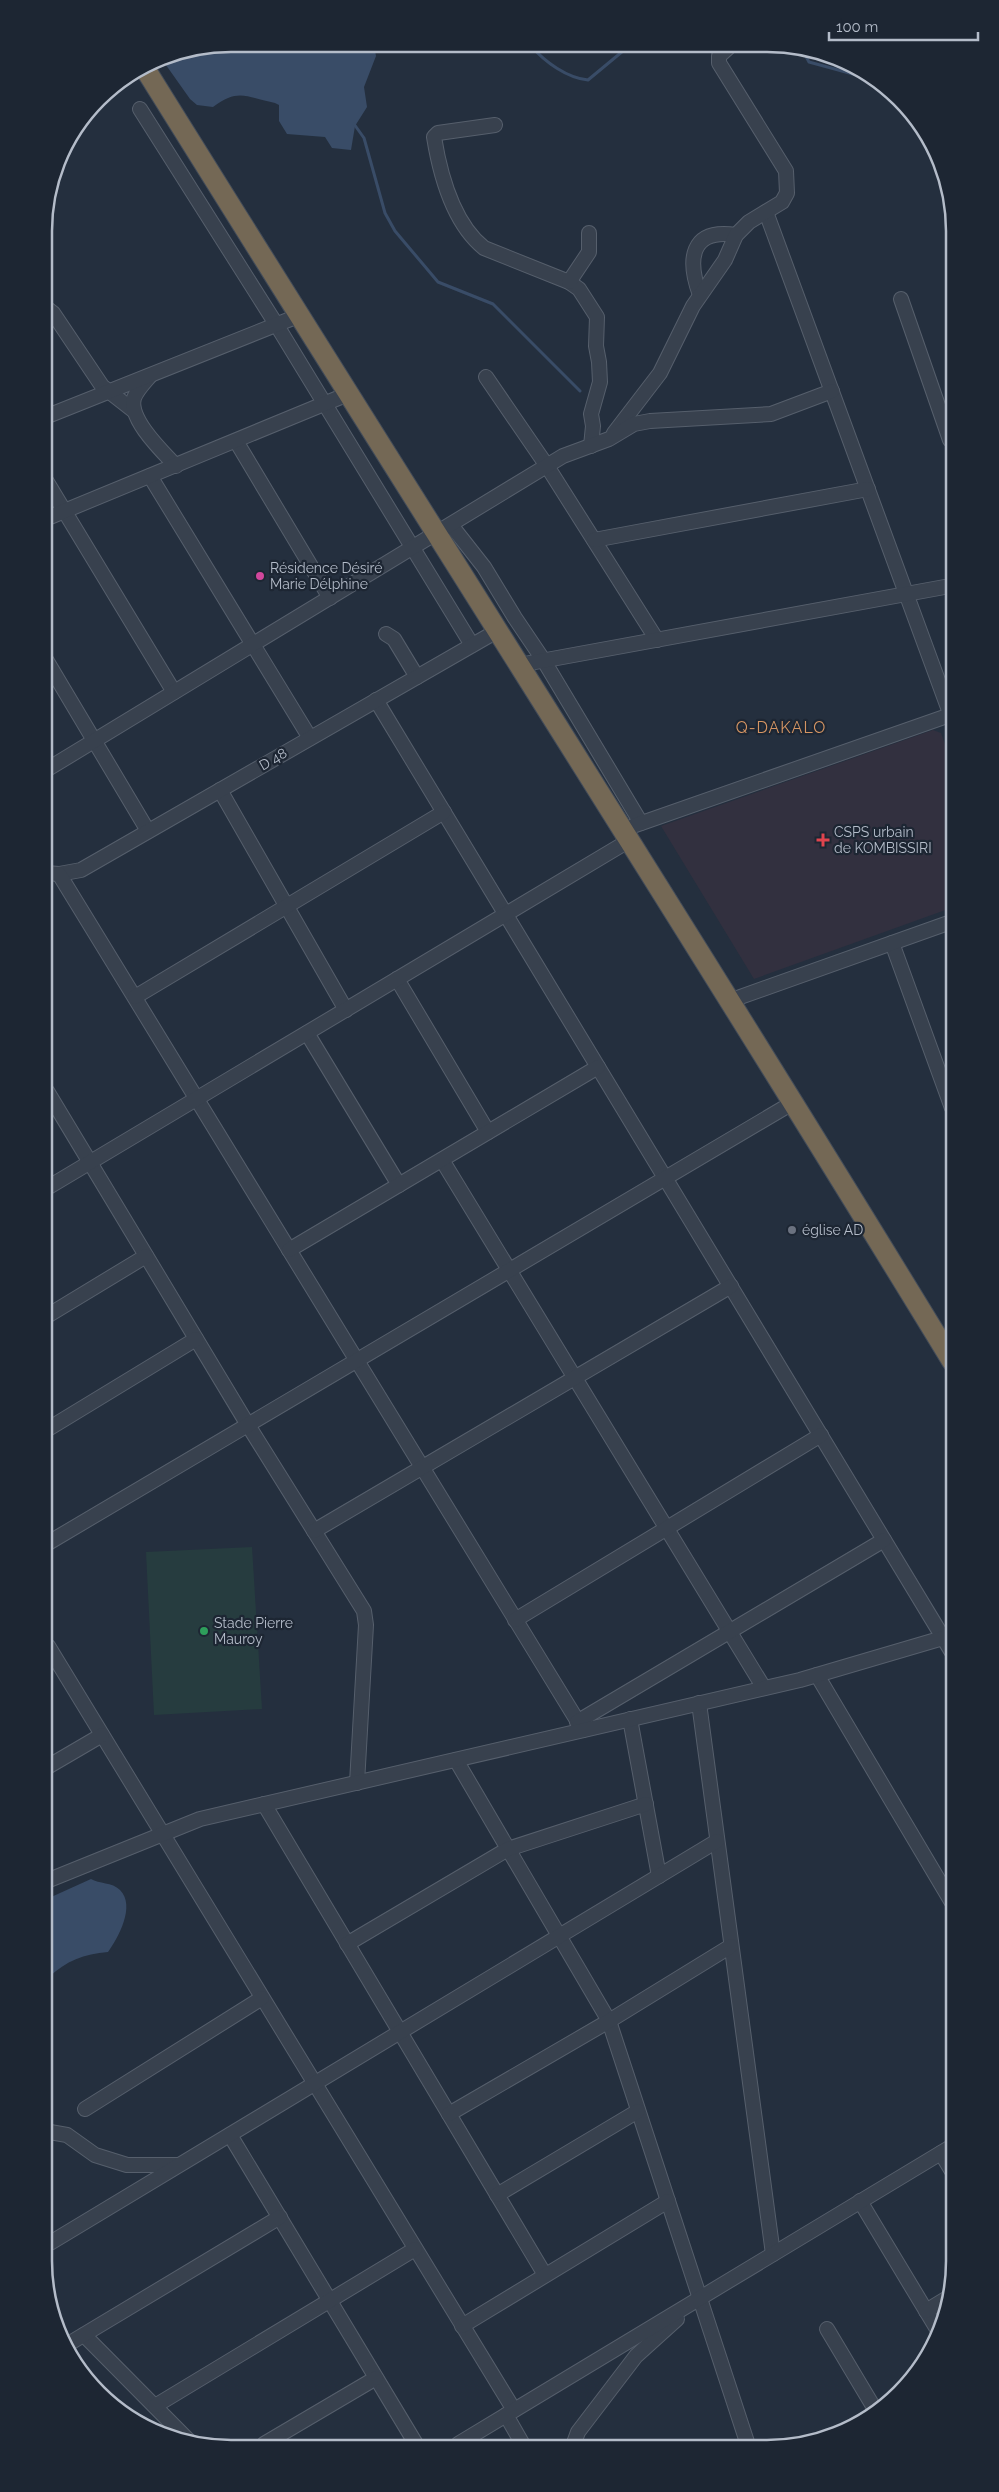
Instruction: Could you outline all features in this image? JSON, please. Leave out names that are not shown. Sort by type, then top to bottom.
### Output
[{"type":"highway","points":[[147,73],[348,394],[443,529],[497,631],[631,831],[730,1001],[946,1351]]},
{"type":"street","points":[[609,439],[660,373],[680,330],[700,295],[725,260],[736,236],[749,222],[782,202],[787,193],[786,171],[719,63],[718,56],[723,52]]},
{"type":"street","points":[[140,109],[276,324],[472,645]]},
{"type":"street","points":[[495,125],[438,133],[434,137],[442,172],[461,220],[473,239],[484,248],[569,282],[579,289],[597,317],[596,346],[600,362],[600,382],[590,414],[593,426],[591,446]]},
{"type":"street","points":[[766,212],[946,703]]},
{"type":"street","points":[[569,282],[589,252],[589,233]]},
{"type":"street","points":[[700,295],[694,279],[693,263],[698,244],[706,236],[724,234],[736,236]]},
{"type":"street","points":[[901,299],[946,428]]},
{"type":"street","points":[[52,312],[107,391],[134,410],[154,443],[176,466]]},
{"type":"street","points":[[52,414],[298,316]]},
{"type":"street","points":[[134,410],[134,400],[139,389],[152,374]]},
{"type":"street","points":[[486,377],[547,466],[657,640]]},
{"type":"street","points":[[52,766],[564,456],[609,439],[634,424],[650,421],[772,414],[832,391]]},
{"type":"street","points":[[52,516],[348,394]]},
{"type":"street","points":[[236,441],[330,598]]},
{"type":"street","points":[[150,476],[310,738]]},
{"type":"street","points":[[594,540],[868,489]]},
{"type":"street","points":[[52,490],[174,692]]},
{"type":"street","points":[[443,529],[484,567],[515,618],[544,660],[631,831]]},
{"type":"street","points":[[519,665],[946,587]]},
{"type":"street","name":"D 48","points":[[53,874],[81,870],[497,631]]},
{"type":"street","points":[[386,634],[394,639],[417,677]]},
{"type":"street","points":[[52,670],[148,831]]},
{"type":"street","points":[[376,700],[884,1540],[946,1634]]},
{"type":"street","points":[[52,1185],[506,914],[631,831],[946,715]]},
{"type":"street","points":[[220,790],[346,1010]]},
{"type":"street","points":[[135,998],[444,812]]},
{"type":"street","points":[[53,874],[135,998],[580,1726]]},
{"type":"street","points":[[730,1001],[946,924]]},
{"type":"street","points":[[892,943],[946,1092]]},
{"type":"street","points":[[398,979],[488,1132]]},
{"type":"street","points":[[308,1033],[399,1185]]},
{"type":"street","points":[[289,1250],[598,1067]]},
{"type":"street","points":[[52,1099],[248,1425],[364,1611],[366,1625],[357,1783]]},
{"type":"street","points":[[52,1541],[794,1102]]},
{"type":"street","points":[[442,1160],[764,1688]]},
{"type":"street","points":[[52,1313],[146,1256]]},
{"type":"street","points":[[314,1531],[731,1286]]},
{"type":"street","points":[[52,1427],[196,1339]]},
{"type":"street","points":[[515,1620],[821,1435]]},
{"type":"street","points":[[580,1726],[730,1632],[884,1540]]},
{"type":"street","points":[[52,1879],[200,1819],[456,1760],[580,1726],[630,1719],[818,1675],[946,1638]]},
{"type":"street","points":[[52,1656],[462,2326],[510,2412],[521,2440]]},
{"type":"street","points":[[818,1675],[946,1892]]},
{"type":"street","points":[[699,1703],[772,2254]]},
{"type":"street","points":[[630,1719],[659,1876]]},
{"type":"street","points":[[52,1764],[102,1735]]},
{"type":"street","points":[[456,1760],[609,2021],[746,2440]]},
{"type":"street","points":[[264,1804],[545,2276]]},
{"type":"street","points":[[347,1944],[508,1849],[646,1804]]},
{"type":"street","points":[[52,2242],[717,1841]]},
{"type":"street","points":[[449,2114],[609,2021],[731,1946]]},
{"type":"street","points":[[85,2108],[262,1998]]},
{"type":"street","points":[[497,2195],[638,2111]]},
{"type":"street","points":[[52,2132],[67,2135],[95,2155],[127,2165],[180,2165]]},
{"type":"street","points":[[230,2135],[414,2440]]},
{"type":"street","points":[[464,2440],[946,2150]]},
{"type":"street","points":[[941,2153],[946,2161]]},
{"type":"street","points":[[462,2326],[668,2201]]},
{"type":"street","points":[[860,2201],[934,2325]]},
{"type":"street","points":[[72,2342],[280,2217]]},
{"type":"street","points":[[155,2406],[415,2248]]},
{"type":"street","points":[[575,2440],[578,2432],[636,2356],[700,2298]]},
{"type":"street","points":[[926,2311],[941,2302]]},
{"type":"street","points":[[827,2329],[873,2406]]},
{"type":"street","points":[[84,2334],[179,2431]]},
{"type":"street","points":[[271,2440],[376,2378]]},
{"type":"shaded area","points":[[933,730],[941,733],[946,747],[946,910],[754,979],[661,826]]},
{"type":"green space","name":"Stade Pierre Mauroy","points":[[252,1547],[262,1709],[154,1715],[146,1552]]},
{"type":"water","points":[[220,53],[375,53],[376,56],[364,87],[367,107],[355,126],[351,150],[332,148],[325,137],[287,134],[279,121],[279,105],[275,103],[236,96],[222,101],[213,107],[197,105],[190,99],[166,65],[196,56]]},
{"type":"water","points":[[91,1879],[117,1887],[124,1897],[126,1913],[124,1922],[108,1952],[76,1959],[52,1975],[52,1897]]},
{"type":"waterway","points":[[537,52],[564,73],[588,80],[621,52]]},
{"type":"waterway","points":[[806,57],[809,62],[853,74]]},
{"type":"waterway","points":[[354,124],[364,138],[385,213],[395,231],[438,282],[493,304],[580,391]]},
{"type":"place","name":"Résidence Désiré Marie Délphine","points":[[260,576]]},
{"type":"place","name":"CSPS urbain de KOMBISSIRI","points":[[823,840]]},
{"type":"place","name":"église AD","points":[[792,1230]]},
{"type":"place","name":"Stade Pierre Mauroy","points":[[204,1631]]},
{"type":"district","name":"Q-DAKALO","points":[[781,727]]}]
